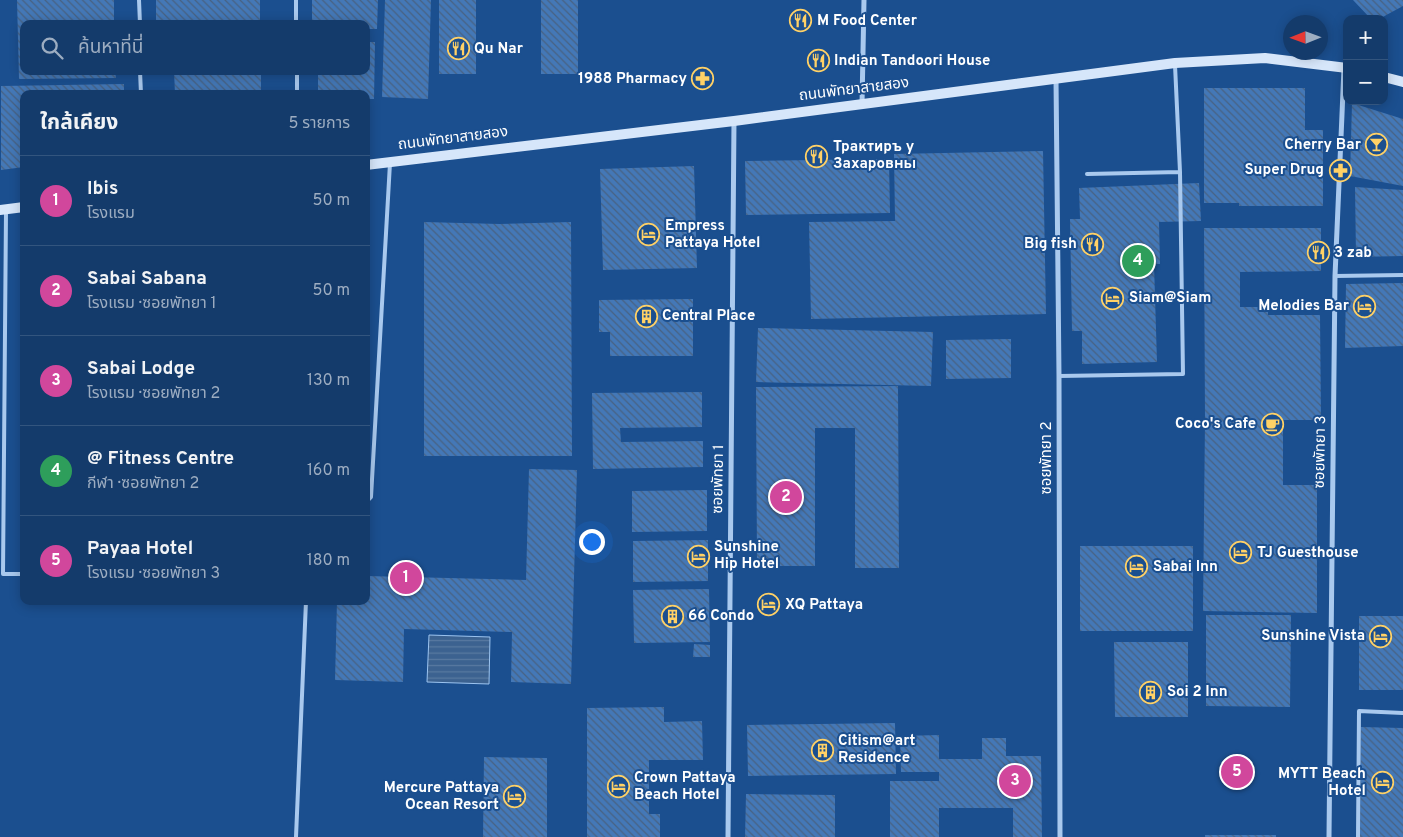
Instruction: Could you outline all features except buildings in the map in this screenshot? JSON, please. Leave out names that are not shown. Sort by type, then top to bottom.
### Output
[{"type":"main road","name":"ถนนพัทยาสายสอง","points":[[370,164],[734,121],[1175,63],[1264,58],[1343,68]]},
{"type":"main road","points":[[1388,79],[1403,82]]},
{"type":"main road","points":[[3,209],[20,207]]},
{"type":"street","points":[[862,104],[864,0]]},
{"type":"street","name":"ซอยพัทยา 2","points":[[1056,79],[1060,376],[1060,837]]},
{"type":"street","name":"ซอยพัทยา 3","points":[[1329,837],[1335,276],[1343,105]]},
{"type":"street","name":"ซอยพัทยา 1","points":[[728,837],[734,121]]},
{"type":"lane","points":[[140,0],[140,20]]},
{"type":"lane","points":[[296,0],[296,20]]},
{"type":"lane","points":[[1060,376],[1183,374],[1180,172],[1175,63]]},
{"type":"lane","points":[[140,75],[140,90]]},
{"type":"lane","points":[[297,75],[297,90]]},
{"type":"lane","points":[[370,498],[390,161]]},
{"type":"lane","points":[[1087,174],[1180,172]]},
{"type":"lane","points":[[3,209],[3,574],[20,574]]},
{"type":"lane","points":[[1335,276],[1403,275]]},
{"type":"lane","points":[[296,837],[306,605]]},
{"type":"lane","points":[[1358,837],[1359,711],[1403,713]]},
{"type":"water","points":[[429,635],[490,637],[489,684],[427,682]]},
{"type":"place","name":"M Food Center","points":[[801,21]]},
{"type":"place","name":"Qu Nar","points":[[458,49]]},
{"type":"place","name":"Indian Tandoori House","points":[[818,61]]},
{"type":"place","name":"1988 Pharmacy","points":[[703,79]]},
{"type":"place","name":"Cherry Bar","points":[[1377,145]]},
{"type":"place","name":"Трактиръ у Захаровны","points":[[817,156]]},
{"type":"place","name":"Super Drug","points":[[1340,170]]},
{"type":"place","name":"Empress Pattaya Hotel","points":[[649,235]]},
{"type":"place","name":"Big fish","points":[[1093,244]]},
{"type":"place","name":"3 zab","points":[[1318,253]]},
{"type":"place","name":"@ Fitness Centre","points":[[1138,261]]},
{"type":"place","name":"Siam@Siam","points":[[1113,298]]},
{"type":"place","name":"Melodies Bar","points":[[1365,306]]},
{"type":"place","name":"Central Place","points":[[646,316]]},
{"type":"place","name":"Coco's Cafe","points":[[1272,424]]},
{"type":"place","name":"Sabai Sabana","points":[[786,497]]},
{"type":"place","name":"TJ Guesthouse","points":[[1241,553]]},
{"type":"place","name":"Sunshine Hip Hotel","points":[[698,556]]},
{"type":"place","name":"Sabai Inn","points":[[1137,567]]},
{"type":"place","name":"Ibis","points":[[406,578]]},
{"type":"place","name":"XQ Pattaya","points":[[769,605]]},
{"type":"place","name":"66 Condo","points":[[672,616]]},
{"type":"place","name":"Sunshine Vista","points":[[1381,636]]},
{"type":"place","name":"Soi 2 Inn","points":[[1151,692]]},
{"type":"place","name":"Citism@art Residence","points":[[822,750]]},
{"type":"place","name":"Payaa Hotel","points":[[1237,772]]},
{"type":"place","name":"Sabai Lodge","points":[[1015,781]]},
{"type":"place","name":"MYTT Beach Hotel","points":[[1382,783]]},
{"type":"place","name":"Crown Pattaya Beach Hotel","points":[[618,787]]},
{"type":"place","name":"Mercure Pattaya Ocean Resort","points":[[515,797]]}]
